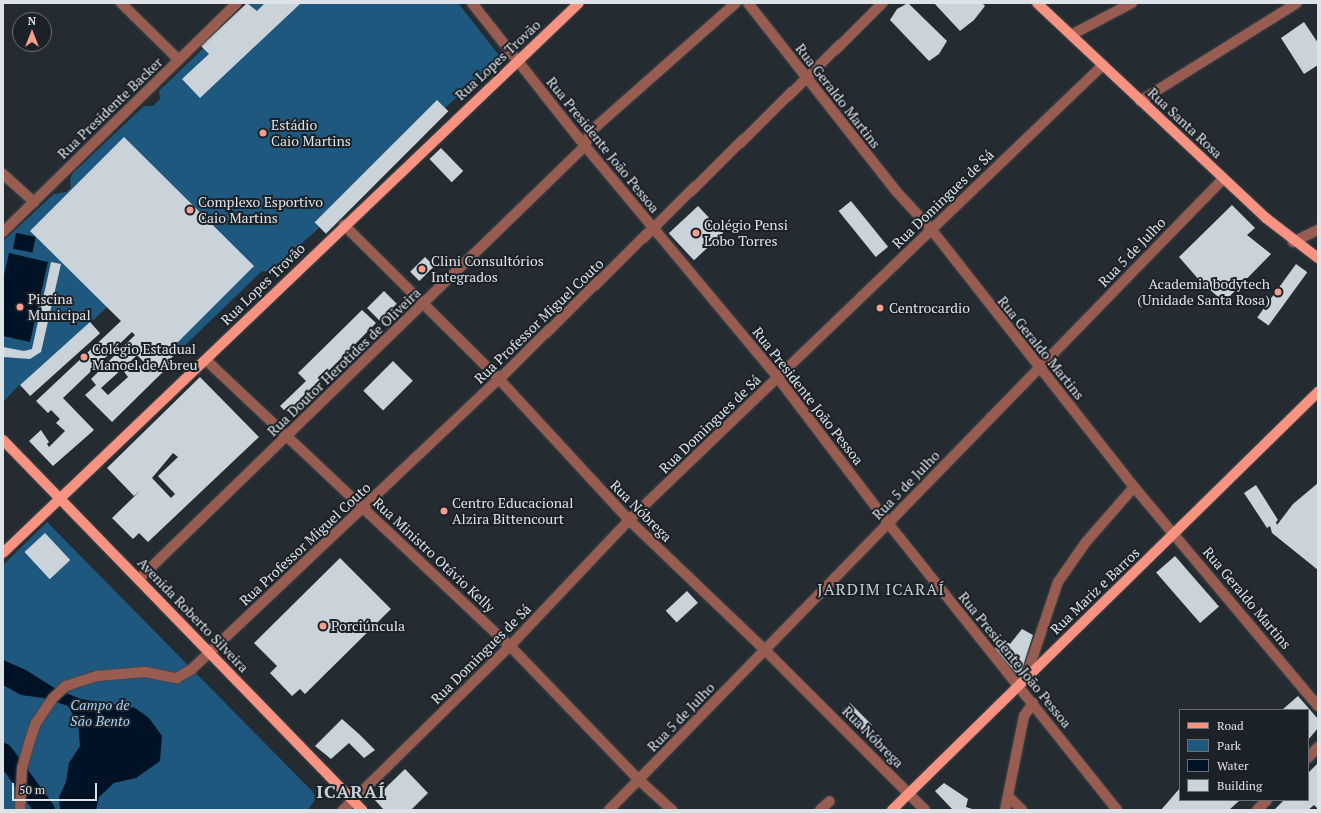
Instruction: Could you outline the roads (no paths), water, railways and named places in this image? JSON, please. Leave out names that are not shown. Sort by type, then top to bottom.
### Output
[{"type":"main road","name":"Rua Lopes Trovão","points":[[3,553],[59,498],[206,360],[344,225],[579,3]]},
{"type":"main road","name":"Rua Santa Rosa","points":[[1037,3],[1104,65],[1140,101],[1293,242],[1318,258]]},
{"type":"main road","name":"Rua Mariz e Barros","points":[[892,810],[1318,392]]},
{"type":"main road","name":"Avenida Roberto Silveira","points":[[3,440],[362,810]]},
{"type":"street","points":[[121,3],[180,60]]},
{"type":"street","name":"Rua Presidente Backer","points":[[3,232],[237,3]]},
{"type":"street","name":"Rua Presidente João Pessoa","points":[[472,3],[653,230],[778,378],[888,524],[1033,703],[1117,810]]},
{"type":"street","name":"Rua Doutor Herotides de Oliveira","points":[[139,579],[424,304],[585,146],[590,132],[736,3]]},
{"type":"street","name":"Rua Geraldo Martins","points":[[748,3],[895,190],[931,229],[1134,487],[1175,533],[1318,706]]},
{"type":"street","name":"Rua Professor Miguel Couto","points":[[20,810],[20,783],[25,757],[36,723],[44,711],[66,686],[97,676],[126,673],[145,672],[177,678],[184,676],[499,379],[653,230],[883,3]]},
{"type":"street","points":[[1071,35],[1132,3]]},
{"type":"street","points":[[1140,101],[1297,3]]},
{"type":"street","name":"Rua Domingues de Sá","points":[[343,810],[510,646],[629,520],[931,229],[1104,65]]},
{"type":"street","points":[[3,174],[34,202]]},
{"type":"street","name":"Rua 5 de Julho","points":[[609,810],[1223,178]]},
{"type":"street","name":"Rua Nóbrega","points":[[344,225],[499,379],[629,520],[765,650],[925,810]]},
{"type":"street","points":[[1293,242],[1318,230]]},
{"type":"street","name":"Rua Ministro Otávio Kelly","points":[[206,360],[286,437],[510,646],[639,780],[672,810]]},
{"type":"street","points":[[1026,677],[1058,582],[1086,542],[1134,487]]},
{"type":"street","points":[[1005,810],[1024,716],[1033,703]]},
{"type":"street","points":[[1309,757],[1318,748]]},
{"type":"street","points":[[1008,796],[1022,810]]},
{"type":"street","points":[[820,810],[830,801]]},
{"type":"street","points":[[1257,810],[1266,801]]},
{"type":"water","points":[[16,233],[36,237],[33,253],[13,249]]},
{"type":"water","name":"Piscina Municipal","points":[[9,253],[48,262],[30,342],[3,336],[3,279]]},
{"type":"water","points":[[3,660],[26,670],[56,689],[81,699],[135,708],[149,718],[162,736],[160,761],[136,778],[114,783],[99,797],[96,810],[60,810],[59,797],[66,782],[69,763],[80,746],[78,723],[68,706],[44,698],[21,695],[3,685]]},
{"type":"waterway","points":[[3,753],[45,810]]},
{"type":"place","name":"Estádio Caio Martins","points":[[263,133]]},
{"type":"place","name":"Complexo Esportivo Caio Martins","points":[[190,210]]},
{"type":"place","name":"Colégio Pensi Lobo Torres","points":[[696,233]]},
{"type":"place","name":"Clini Consultórios Integrados","points":[[422,269]]},
{"type":"place","name":"Academia bodytech (Unidade Santa Rosa)","points":[[1278,292]]},
{"type":"place","name":"Piscina Municipal","points":[[20,307]]},
{"type":"place","name":"Centrocardio","points":[[880,308]]},
{"type":"place","name":"Colégio Estadual Manoel de Abreu","points":[[84,357]]},
{"type":"place","name":"Centro Educacional Alzira Bittencourt","points":[[444,511]]},
{"type":"place","name":"Porciúncula","points":[[323,626]]},
{"type":"district","name":"JARDIM ICARAÍ","points":[[881,589]]},
{"type":"district","name":"ICARAÍ","points":[[351,791]]},
{"type":"park label","name":"Campo de São Bento","points":[[100,714]]}]
